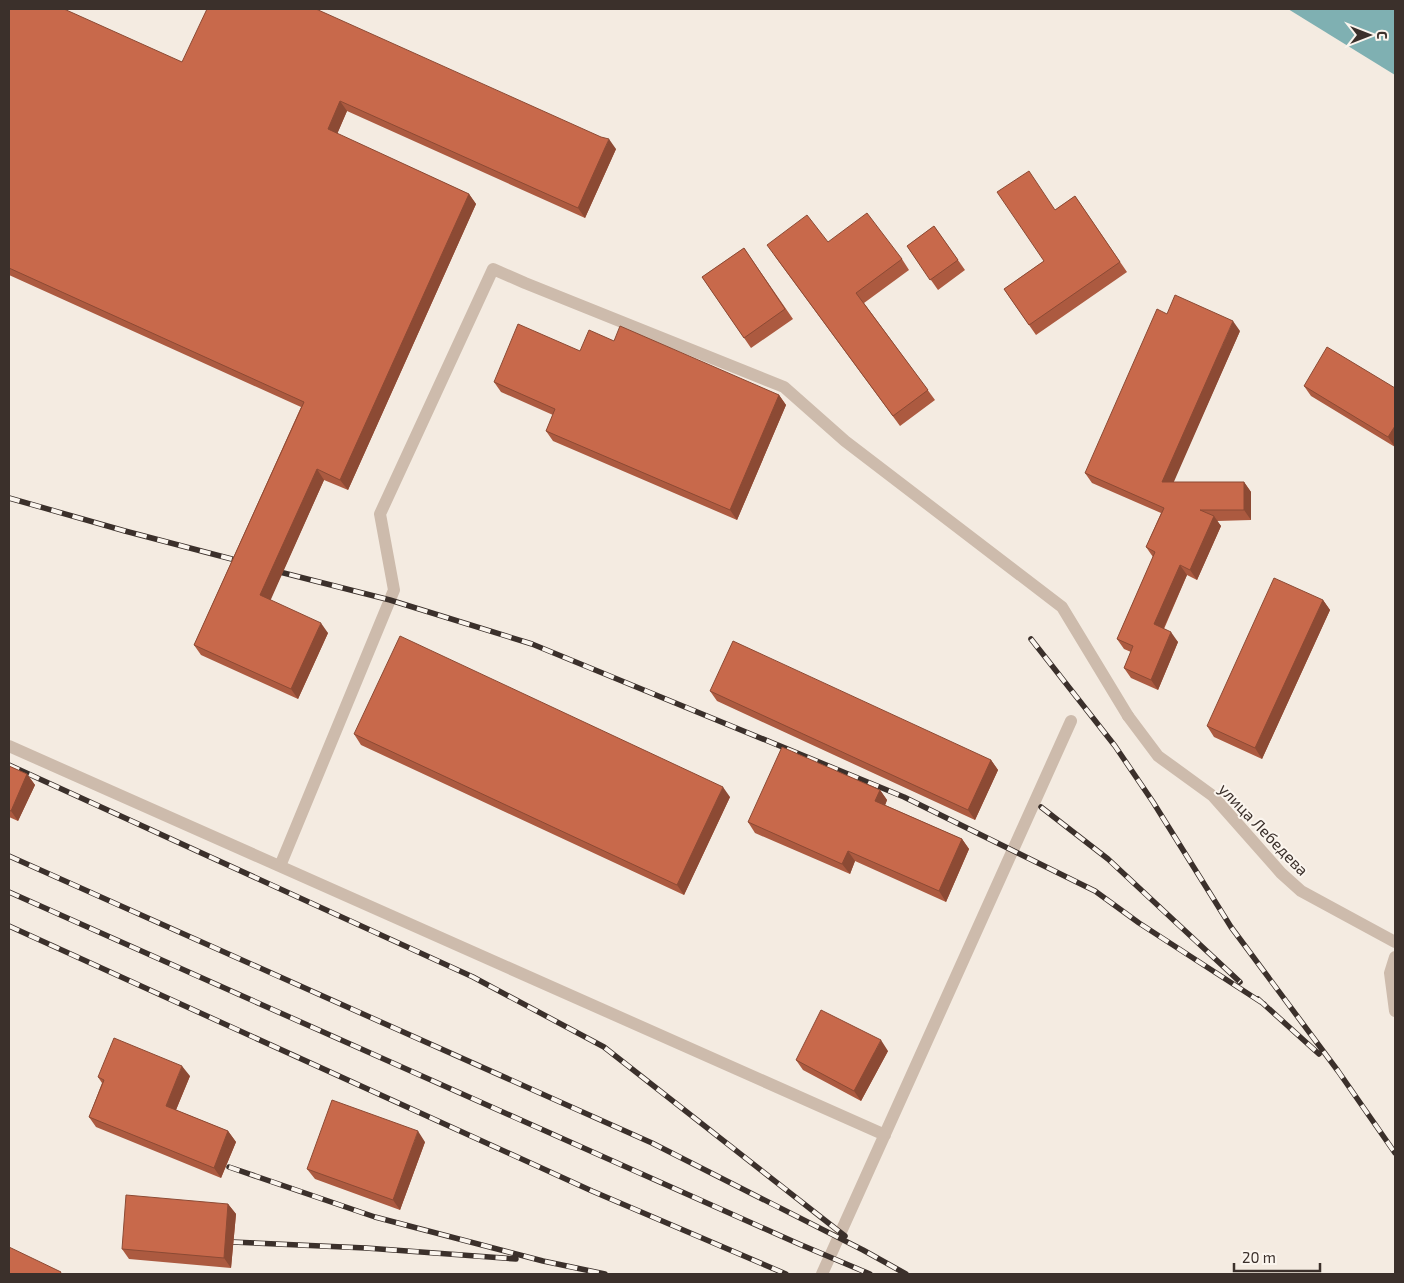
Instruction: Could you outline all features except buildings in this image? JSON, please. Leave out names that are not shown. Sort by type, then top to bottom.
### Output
[{"type":"street","name":"улица Лебедева","points":[[280,866],[394,590],[380,514],[494,269],[784,387],[845,442],[1062,607],[1128,716],[1158,756],[1213,796],[1281,873],[1301,891],[1395,942]]},
{"type":"street","points":[[822,1274],[1071,720]]},
{"type":"street","points":[[9,746],[885,1135]]},
{"type":"street","points":[[1395,957],[1390,973],[1395,1011]]},
{"type":"water","points":[[1288,9],[1395,9],[1395,75]]},
{"type":"railway","points":[[9,498],[247,563]]},
{"type":"railway","points":[[268,569],[390,600],[532,644],[904,797],[1095,891],[1139,923],[1264,1004]]},
{"type":"railway","points":[[1031,639],[1115,746],[1153,802],[1231,927],[1338,1071],[1395,1153]]},
{"type":"railway","points":[[9,765],[473,977],[604,1047],[845,1236]]},
{"type":"railway","points":[[1041,807],[1108,859],[1240,982]]},
{"type":"railway","points":[[9,856],[652,1143],[863,1250],[906,1274]]},
{"type":"railway","points":[[9,892],[870,1274]]},
{"type":"railway","points":[[9,926],[592,1191],[786,1274]]},
{"type":"railway","points":[[1258,999],[1319,1054]]},
{"type":"railway","points":[[229,1167],[375,1217],[543,1261],[605,1274]]},
{"type":"railway","points":[[232,1242],[366,1248],[516,1259]]}]
